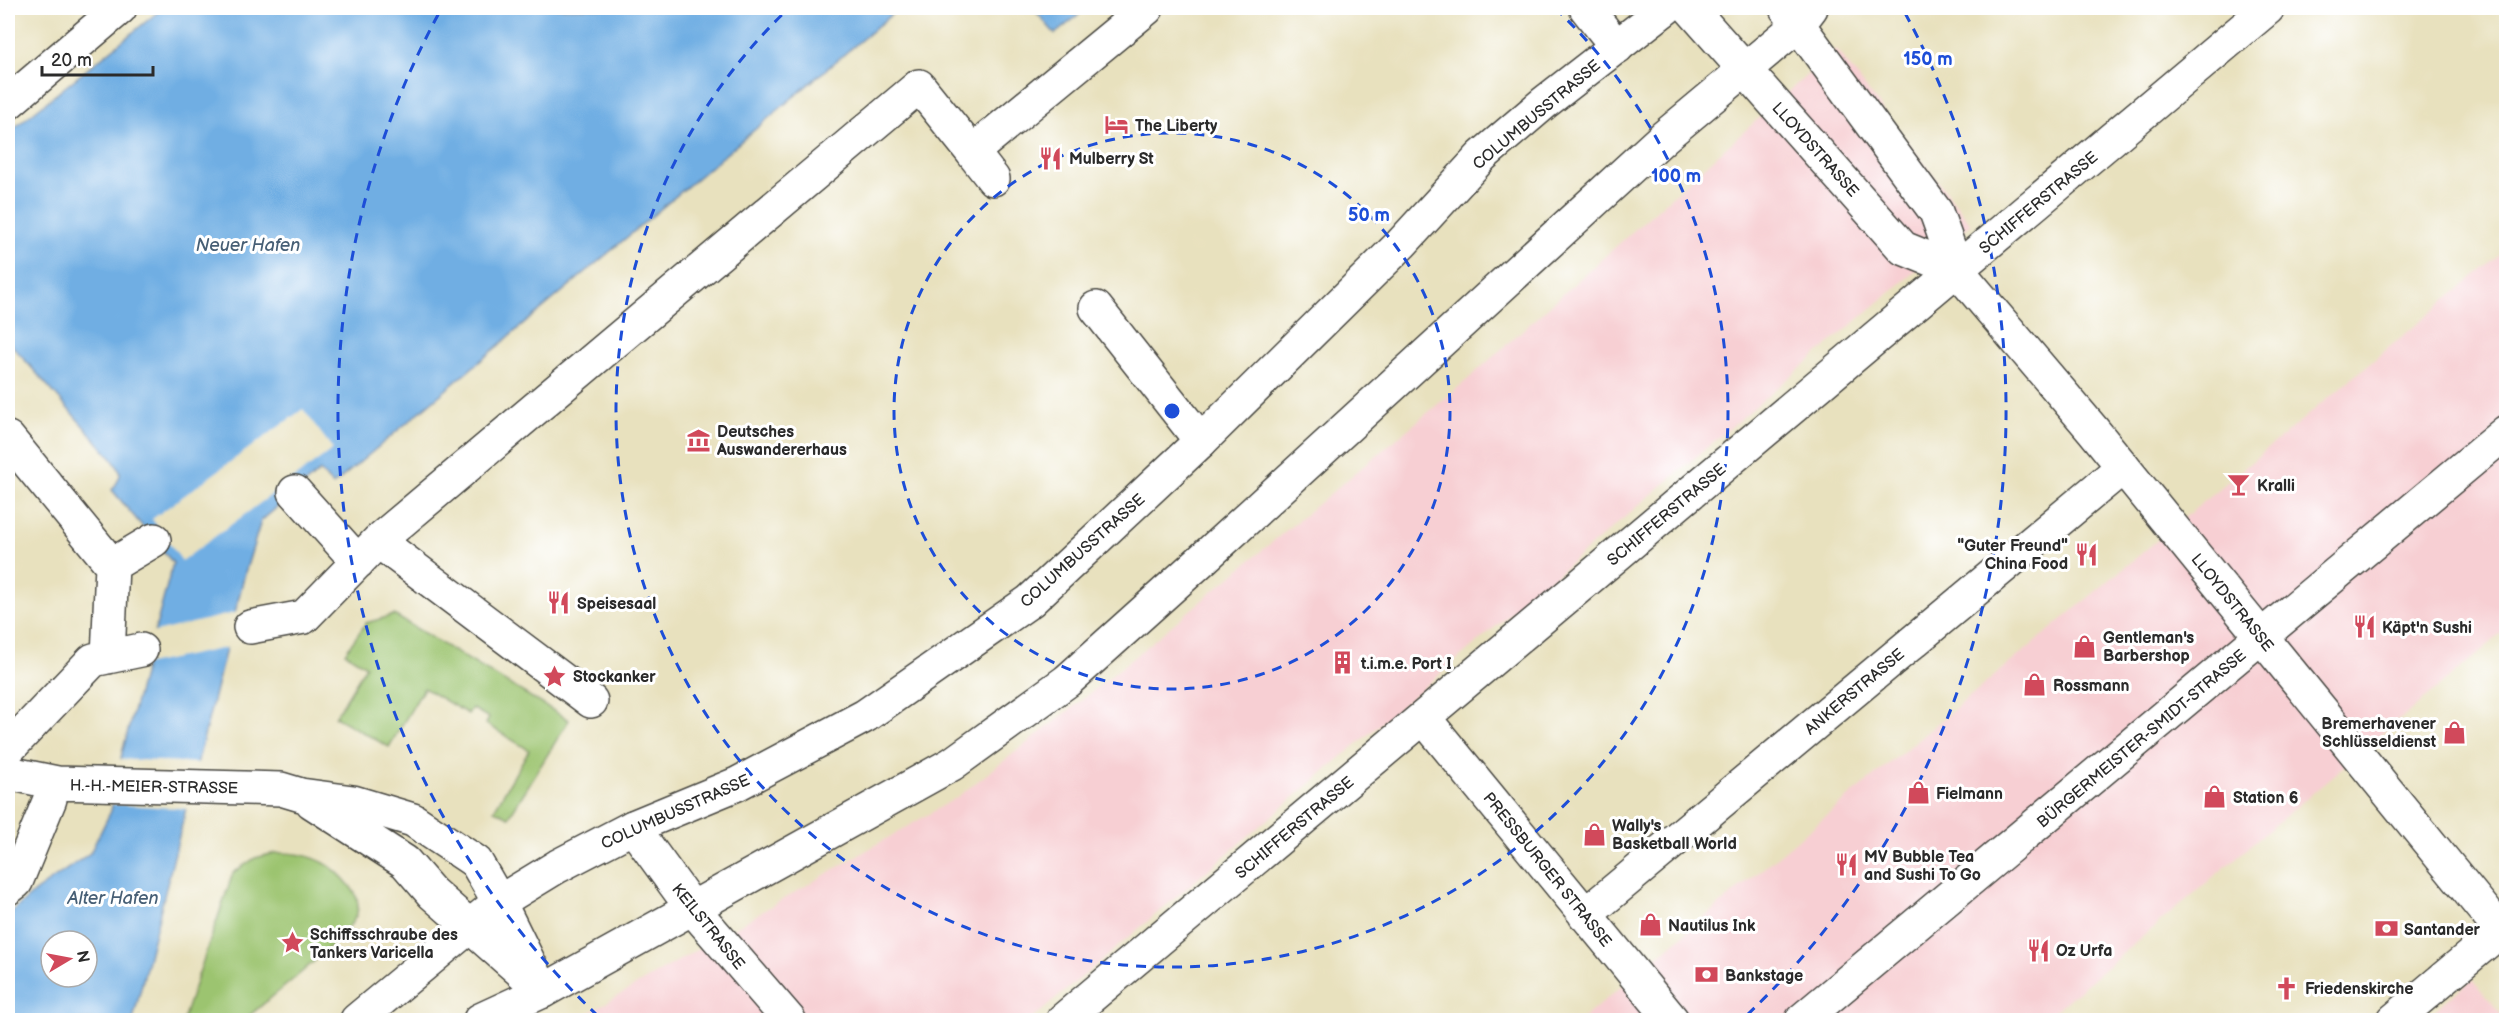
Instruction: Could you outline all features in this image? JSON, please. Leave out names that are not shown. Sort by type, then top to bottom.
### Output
[{"type":"street","points":[[972,152],[1147,8]]},
{"type":"street","points":[[1586,8],[1617,47]]},
{"type":"street","name":"COLUMBUSSTRASSE","points":[[357,1020],[499,902],[558,866],[633,827],[737,784],[865,716],[1030,601],[1201,441],[1401,244],[1482,156],[1544,103],[1666,8]]},
{"type":"street","name":"LLOYDSTRASSE","points":[[1690,8],[1903,248],[1957,270]]},
{"type":"street","name":"SCHIFFERSTRASSE","points":[[1063,1020],[2268,8]]},
{"type":"street","points":[[480,1020],[543,991],[952,764],[1067,681],[1205,558],[1664,137],[1745,70],[1799,13]]},
{"type":"street","name":"LLOYDSTRASSE","points":[[1799,13],[1936,212],[1957,270],[2123,467],[2505,931]]},
{"type":"street","points":[[8,103],[100,14]]},
{"type":"street","points":[[250,627],[304,617],[368,552],[919,86],[993,179]]},
{"type":"street","points":[[1096,308],[1201,441]]},
{"type":"street","name":"BÜRGERMEISTER-SMIDT-STRASSE","points":[[1802,1020],[2506,432]]},
{"type":"street","points":[[8,438],[112,565],[108,657]]},
{"type":"street","name":"ANKERSTRASSE","points":[[1586,915],[2123,467]]},
{"type":"street","points":[[295,492],[368,552],[591,701]]},
{"type":"street","points":[[112,565],[154,540]]},
{"type":"street","points":[[8,749],[93,660],[141,650]]},
{"type":"street","name":"PRESSBURGER STRASSE","points":[[1424,718],[1672,1020]]},
{"type":"street","points":[[8,851],[19,836],[29,798],[17,776]]},
{"type":"street","name":"H.-H.-MEIER-STRASSE","points":[[17,776],[57,783],[281,789],[301,795],[353,802],[413,820],[476,862],[499,902],[543,991]]},
{"type":"street","name":"H.-H.-MEIER-STRASSE","points":[[301,795],[405,862],[432,893],[543,991]]},
{"type":"street","points":[[8,888],[16,882],[50,799]]},
{"type":"street","name":"KEILSTRASSE","points":[[633,827],[692,908],[789,1020]]},
{"type":"street","points":[[2394,1020],[2505,931]]},
{"type":"shaded area","points":[[1836,49],[1971,224],[1031,1020],[577,1020],[956,798],[1081,701],[1467,380]]},
{"type":"shaded area","points":[[2506,250],[2506,630],[2044,1020],[1581,1020]]},
{"type":"shaded area","points":[[2472,979],[2506,1020],[2423,1020]]},
{"type":"green space","points":[[394,615],[569,720],[509,817],[494,810],[529,750],[486,724],[489,718],[472,708],[468,714],[424,688],[389,747],[335,717],[366,666],[345,653],[366,623]]},
{"type":"green space","points":[[275,853],[303,855],[335,870],[355,893],[358,902],[357,913],[340,937],[244,1020],[183,1020],[233,873],[255,858]]},
{"type":"water","name":"Neuer Hafen","points":[[163,8],[899,8],[333,485],[320,471],[261,521],[245,573],[133,1020],[8,1020],[8,915],[37,890],[90,853],[111,811],[122,753],[173,563],[112,490],[120,476],[119,469],[113,460],[8,341],[8,133]]},
{"type":"water","points":[[1033,8],[1087,8],[1055,34]]},
{"type":"pier","points":[[303,409],[333,449],[182,561],[152,519]]},
{"type":"pier","points":[[238,612],[230,647],[143,665],[151,633]]},
{"type":"pier","points":[[118,759],[201,763],[189,809],[110,804]]},
{"type":"place","name":"The Liberty","points":[[1117,125]]},
{"type":"place","name":"Mulberry St","points":[[1051,158]]},
{"type":"place","name":"Deutsches Auswandererhaus","points":[[699,440]]},
{"type":"place","name":"Kralli","points":[[2239,485]]},
{"type":"place","name":"\"Guter Freund\" China Food","points":[[2086,554]]},
{"type":"place","name":"Speisesaal","points":[[559,603]]},
{"type":"place","name":"Käpt'n Sushi","points":[[2364,627]]},
{"type":"place","name":"Gentleman's Barbershop","points":[[2085,646]]},
{"type":"place","name":"t.i.m.e. Port I","points":[[1343,663]]},
{"type":"place","name":"Stockanker","points":[[555,676]]},
{"type":"place","name":"Rossmann","points":[[2035,685]]},
{"type":"place","name":"Bremerhavener Schlüsseldienst","points":[[2454,732]]},
{"type":"place","name":"Fielmann","points":[[1918,793]]},
{"type":"place","name":"Station 6","points":[[2215,797]]},
{"type":"place","name":"Wally's Basketball World","points":[[1594,834]]},
{"type":"place","name":"MV Bubble Tea and Sushi To Go","points":[[1846,865]]},
{"type":"place","name":"Nautilus Ink","points":[[1650,925]]},
{"type":"place","name":"Santander","points":[[2386,929]]},
{"type":"place","name":"Schiffsschraube des Tankers Varicella","points":[[292,943]]},
{"type":"place","name":"Oz Urfa","points":[[2038,950]]},
{"type":"place","name":"Bankstage","points":[[1707,975]]},
{"type":"place","name":"Friedenskirche","points":[[2287,988]]},
{"type":"water label","name":"Alter Hafen","points":[[113,898]]}]
